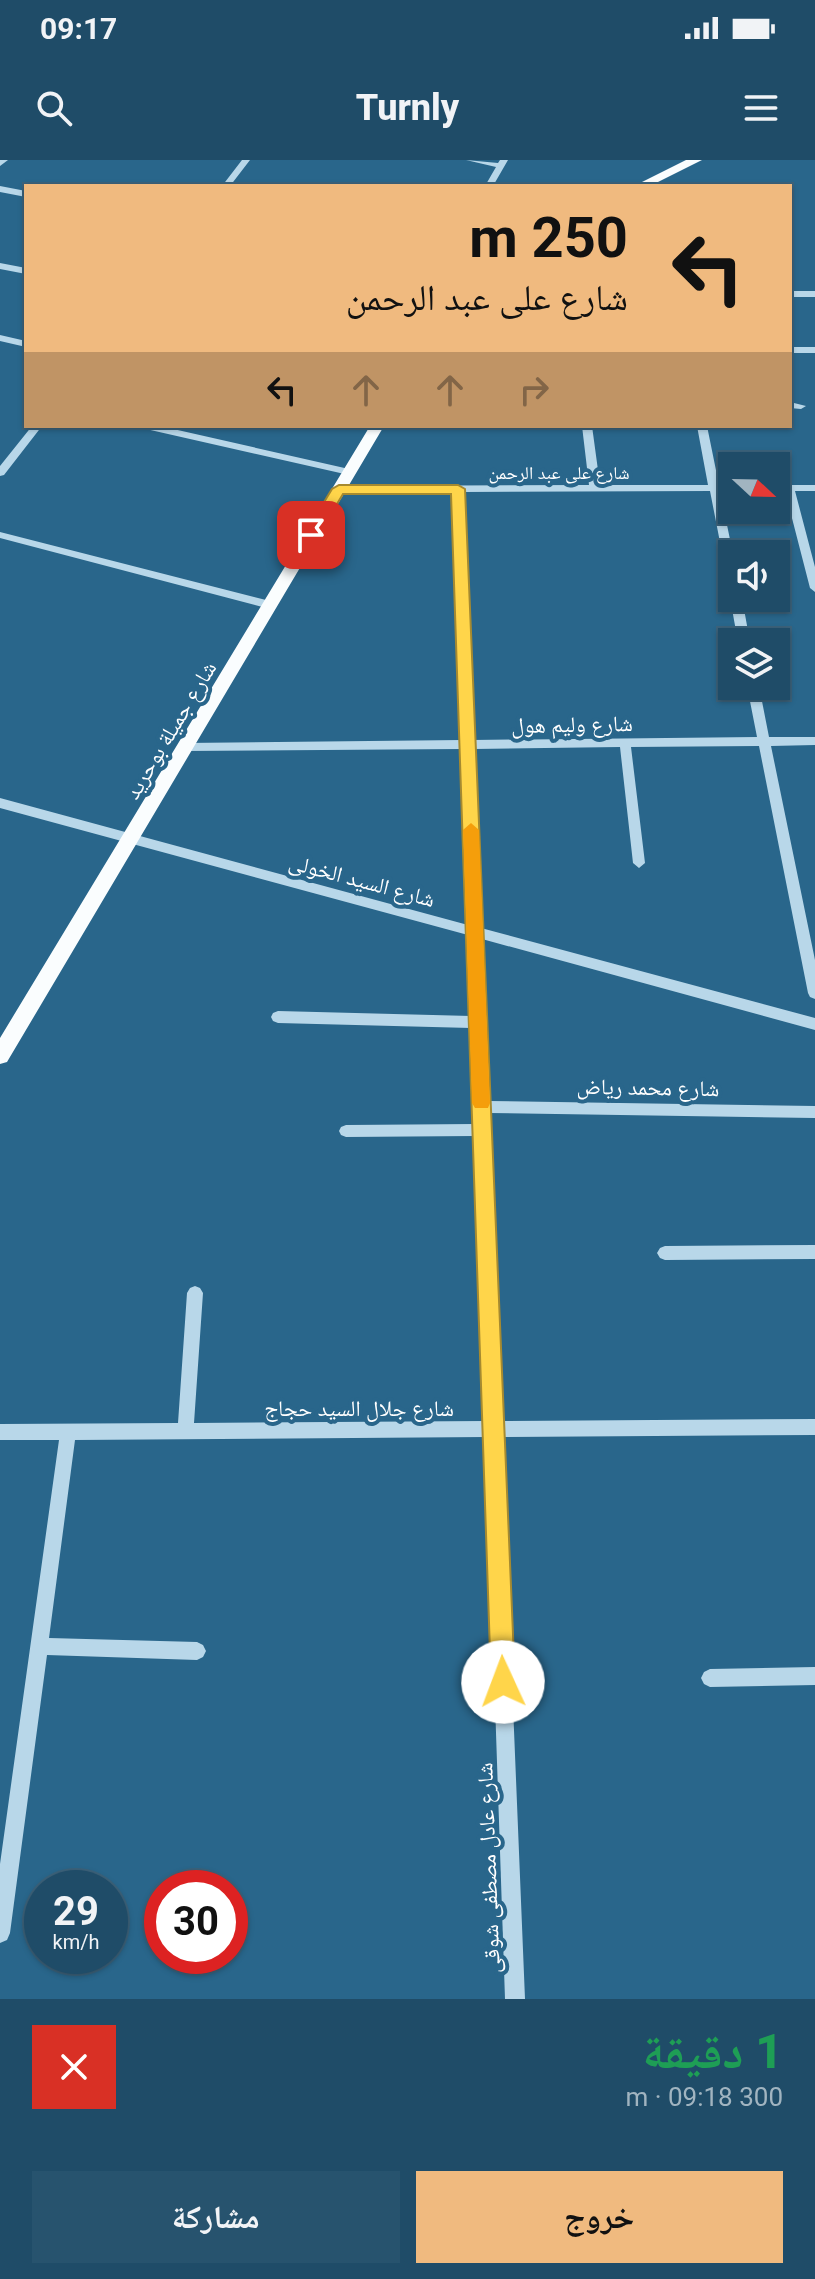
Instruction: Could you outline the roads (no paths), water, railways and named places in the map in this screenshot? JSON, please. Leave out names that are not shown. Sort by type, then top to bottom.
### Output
[{"type":"main road","points":[[647,184],[696,160]]},
{"type":"main road","name":"شارع جميلة بوحريد","points":[[0,1056],[376,428]]},
{"type":"street","points":[[0,164],[4,160]]},
{"type":"street","points":[[228,184],[246,160]]},
{"type":"street","points":[[470,160],[502,163],[490,184]]},
{"type":"street","points":[[0,189],[24,194]]},
{"type":"street","points":[[0,266],[24,271]]},
{"type":"street","points":[[792,294],[815,294]]},
{"type":"street","points":[[0,349],[4,339],[24,344]]},
{"type":"street","points":[[792,350],[815,350]]},
{"type":"street","points":[[0,473],[35,428]]},
{"type":"street","points":[[155,428],[349,472]]},
{"type":"street","points":[[587,428],[595,489]]},
{"type":"street","points":[[702,428],[725,540]]},
{"type":"street","name":"شارع على عبد الرحمن","points":[[339,489],[715,488]]},
{"type":"street","points":[[790,488],[815,488]]},
{"type":"street","name":"شارع عادل مصطفى شوقى","points":[[458,489],[515,1999]]},
{"type":"street","points":[[790,492],[815,588]]},
{"type":"street","points":[[0,535],[270,605]]},
{"type":"street","points":[[756,700],[815,993]]},
{"type":"street","name":"شارع وليم هول","points":[[185,747],[815,741]]},
{"type":"street","points":[[625,743],[639,863]]},
{"type":"street","name":"شارع السيد الخولى","points":[[0,803],[815,1024]]},
{"type":"street","points":[[278,1017],[478,1022]]},
{"type":"street","name":"شارع محمد رياض","points":[[481,1107],[815,1112]]},
{"type":"street","points":[[346,1131],[482,1130]]},
{"type":"street","points":[[665,1253],[815,1252]]},
{"type":"street","points":[[185,1431],[195,1293]]},
{"type":"street","name":"شارع جلال السيد حجاج","points":[[0,1432],[815,1427]]},
{"type":"street","points":[[0,1933],[68,1432]]},
{"type":"street","points":[[39,1646],[197,1651]]},
{"type":"street","points":[[710,1678],[815,1676]]}]
